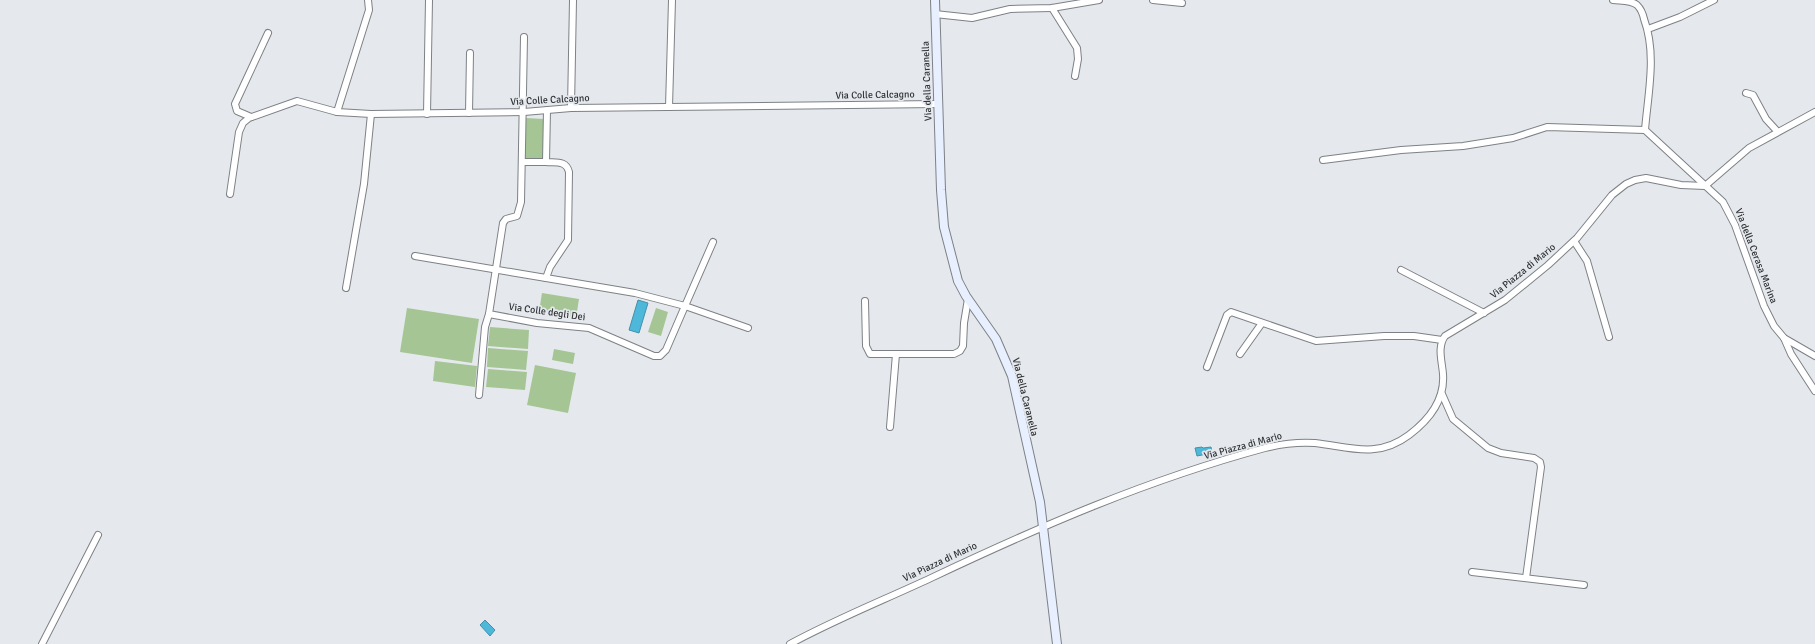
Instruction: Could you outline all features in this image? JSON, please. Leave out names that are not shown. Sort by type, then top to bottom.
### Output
[{"type":"main road","name":"Via della Caranella","points":[[935,0],[941,190],[944,227],[955,273],[968,299],[994,334],[1008,365],[1038,490],[1044,526],[1057,644]]},
{"type":"street","points":[[337,112],[369,10],[368,0]]},
{"type":"street","points":[[427,114],[429,0]]},
{"type":"street","points":[[571,108],[573,0]]},
{"type":"street","points":[[669,107],[672,0]]},
{"type":"street","points":[[935,14],[967,18],[1018,8],[1052,8],[1099,0]]},
{"type":"street","points":[[1152,0],[1182,3]]},
{"type":"street","points":[[1323,160],[1401,150],[1463,146],[1513,138],[1547,127],[1645,130],[1652,58],[1648,29],[1642,12],[1637,5],[1630,2],[1613,0]]},
{"type":"street","points":[[1648,29],[1680,17],[1714,0]]},
{"type":"street","points":[[1052,8],[1077,48],[1078,59],[1075,76]]},
{"type":"street","points":[[230,194],[239,129],[243,123],[251,117],[237,111],[235,104],[268,32]]},
{"type":"street","points":[[479,395],[485,327],[489,314],[503,223],[507,219],[516,217],[520,210],[523,162],[524,37]]},
{"type":"street","points":[[469,113],[470,53]]},
{"type":"street","points":[[1746,93],[1754,95],[1766,119],[1777,131]]},
{"type":"street","name":"Via Colle Calcagno","points":[[251,117],[295,101],[304,102],[337,112],[371,114],[524,112],[571,108],[938,104]]},
{"type":"street","points":[[546,162],[547,110]]},
{"type":"street","points":[[1705,186],[1749,148],[1777,131],[1815,112]]},
{"type":"street","points":[[346,288],[364,184],[371,114]]},
{"type":"street","name":"Via della Cerasa Marina","points":[[1645,130],[1722,200],[1728,209],[1764,306],[1774,326],[1784,338],[1791,354],[1815,391]]},
{"type":"street","points":[[523,162],[563,163],[567,166],[569,172],[568,240],[550,267],[546,278]]},
{"type":"street","name":"Via Piazza di Mario","points":[[790,644],[856,610],[1044,526],[1152,483],[1269,447],[1309,443],[1367,450],[1388,446],[1414,432],[1437,405],[1442,394],[1443,380],[1440,349],[1442,340],[1454,329],[1484,313],[1524,285],[1574,241],[1612,195],[1632,180],[1649,178],[1681,185],[1705,186]]},
{"type":"street","points":[[1574,241],[1587,261],[1609,337]]},
{"type":"street","name":"Via Colle degli Dei","points":[[489,314],[537,323],[590,328],[657,357],[662,356],[713,242]]},
{"type":"street","points":[[415,256],[496,271],[635,293],[684,306],[748,328]]},
{"type":"street","points":[[1401,270],[1484,313]]},
{"type":"street","points":[[865,301],[866,346],[868,352],[874,354],[958,353],[963,346],[964,318],[968,299]]},
{"type":"street","points":[[1207,367],[1229,313],[1235,313],[1316,341],[1384,336],[1425,337],[1442,340]]},
{"type":"street","points":[[1240,354],[1262,323]]},
{"type":"street","name":"Via della Cerasa Marina","points":[[1784,338],[1815,356]]},
{"type":"street","points":[[890,427],[896,354]]},
{"type":"street","points":[[1442,394],[1447,402],[1449,413],[1455,422],[1488,448],[1501,453],[1534,458],[1540,462],[1541,467],[1526,578]]},
{"type":"street","points":[[42,644],[98,535]]},
{"type":"street","points":[[1472,572],[1584,585]]},
{"type":"green space","points":[[526,118],[544,119],[544,160],[525,160]]},
{"type":"green space","points":[[542,293],[579,299],[576,318],[539,312]]},
{"type":"green space","points":[[407,308],[479,319],[472,363],[400,352]]},
{"type":"green space","points":[[656,308],[668,312],[661,336],[648,332]]},
{"type":"green space","points":[[490,327],[529,330],[528,349],[488,346]]},
{"type":"green space","points":[[488,348],[528,351],[526,370],[487,367]]},
{"type":"green space","points":[[554,349],[575,353],[573,364],[552,360]]},
{"type":"green space","points":[[435,361],[477,366],[475,387],[433,381]]},
{"type":"green space","points":[[535,365],[576,373],[568,413],[527,405]]},
{"type":"green space","points":[[488,369],[527,372],[525,390],[486,387]]},
{"type":"water","points":[[638,300],[648,303],[639,333],[629,330]]},
{"type":"water","points":[[1211,447],[1212,453],[1197,456],[1195,448]]},
{"type":"water","points":[[485,620],[495,630],[490,636],[480,625]]}]
